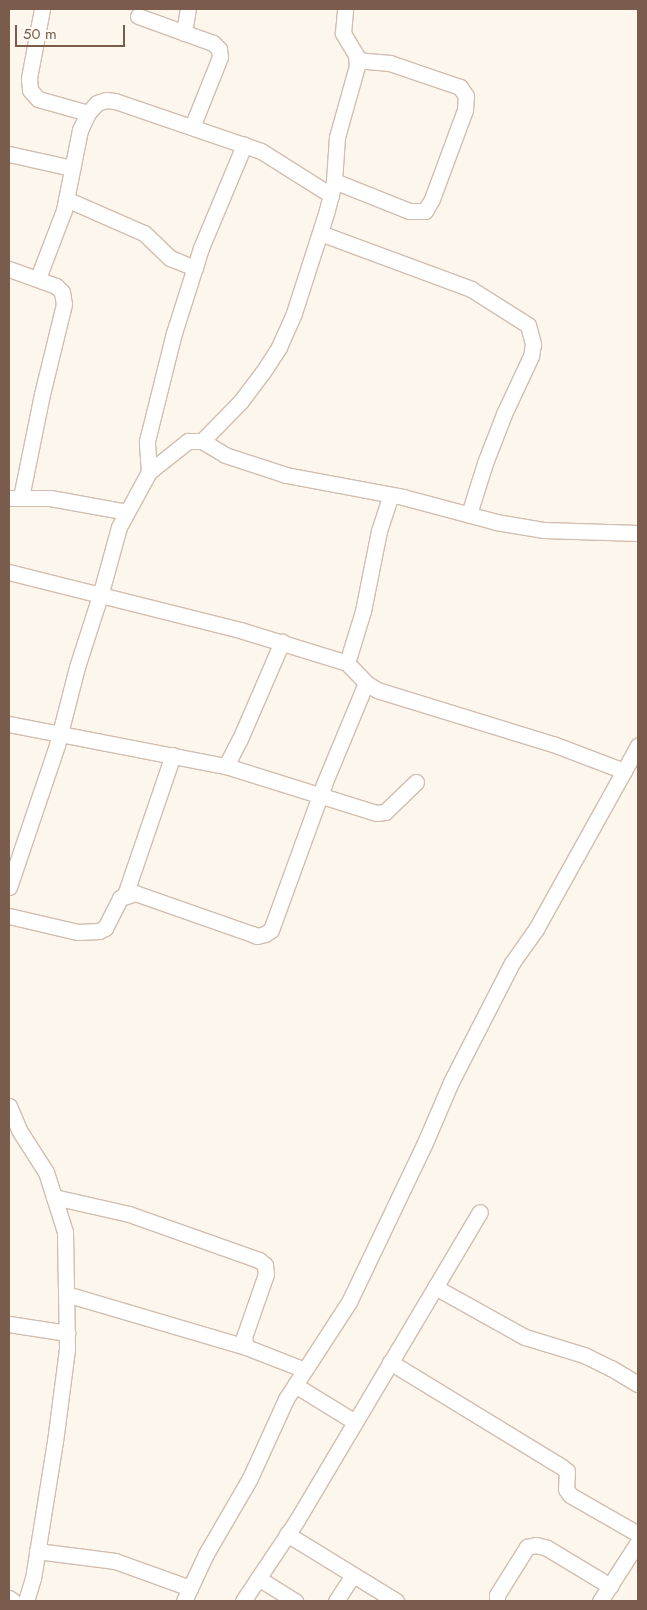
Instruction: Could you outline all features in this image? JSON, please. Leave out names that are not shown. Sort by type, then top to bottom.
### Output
[{"type":"street","points":[[42,9],[29,78],[30,90],[38,99],[88,113]]},
{"type":"street","points":[[184,33],[188,9]]},
{"type":"street","points":[[202,441],[241,401],[264,372],[279,347],[294,313],[332,188],[337,137],[358,60],[343,33],[345,9]]},
{"type":"street","points":[[138,16],[214,43],[219,49],[220,57],[192,127]]},
{"type":"street","points":[[38,278],[58,229],[80,130],[88,113],[97,103],[115,101],[244,145],[332,188],[409,211],[425,212],[432,200],[465,110],[466,96],[460,87],[390,62],[358,60]]},
{"type":"street","points":[[149,472],[147,441],[154,407],[195,268],[244,145]]},
{"type":"street","points":[[9,154],[72,168]]},
{"type":"street","points":[[66,198],[144,232],[170,258],[195,268]]},
{"type":"street","points":[[320,232],[471,289],[528,326],[533,344],[530,356],[485,462],[469,514]]},
{"type":"street","points":[[9,269],[56,286],[62,292],[64,304],[15,498],[50,498],[127,512]]},
{"type":"street","points":[[9,887],[61,732],[77,666],[100,596],[119,528],[149,472],[188,441],[202,441],[225,455],[286,475],[391,495],[496,522],[544,530],[638,532]]},
{"type":"street","points":[[347,663],[363,611],[379,531],[391,495]]},
{"type":"street","points":[[9,572],[240,630],[347,663],[366,684],[377,690],[553,744],[624,772]]},
{"type":"street","points":[[226,766],[240,739],[282,642]]},
{"type":"street","points":[[9,916],[78,932],[99,931],[105,928],[120,898],[135,893],[257,936],[265,934],[271,930],[320,795],[366,684]]},
{"type":"street","points":[[9,724],[61,732],[226,766],[376,813],[385,812],[416,782]]},
{"type":"street","points":[[37,1551],[115,1561],[187,1595],[206,1554],[250,1478],[286,1399],[349,1302],[424,1145],[451,1082],[512,963],[536,929],[638,746]]},
{"type":"street","points":[[125,895],[174,755]]},
{"type":"street","points":[[9,1106],[20,1130],[46,1172],[65,1232],[67,1349],[55,1441],[33,1578],[26,1601]]},
{"type":"street","points":[[54,1197],[128,1214],[259,1260],[265,1265],[266,1274],[244,1337],[246,1347]]},
{"type":"street","points":[[243,1601],[287,1534],[480,1212]]},
{"type":"street","points":[[435,1287],[524,1337],[584,1355],[638,1384]]},
{"type":"street","points":[[66,1294],[246,1347],[305,1370]]},
{"type":"street","points":[[9,1324],[67,1333]]},
{"type":"street","points":[[390,1362],[562,1467],[567,1471],[566,1489],[570,1495],[638,1534]]},
{"type":"street","points":[[295,1385],[355,1422]]},
{"type":"street","points":[[287,1534],[396,1601]]},
{"type":"street","points":[[600,1601],[638,1542]]},
{"type":"street","points":[[497,1601],[497,1595],[527,1547],[536,1545],[547,1548],[610,1586]]},
{"type":"street","points":[[336,1601],[354,1575]]},
{"type":"street","points":[[258,1578],[295,1601]]},
{"type":"street","points":[[9,1598],[14,1601]]}]
